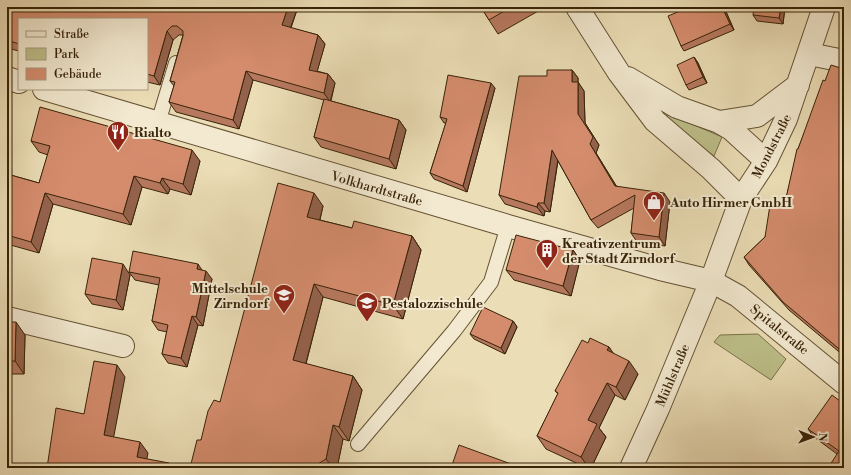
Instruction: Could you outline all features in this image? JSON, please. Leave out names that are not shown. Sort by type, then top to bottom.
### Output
[{"type":"street","points":[[577,7],[619,73],[655,121],[712,169],[741,199]]},
{"type":"street","name":"Mondstraße","points":[[711,281],[741,199],[766,161],[786,119],[824,7]]},
{"type":"street","points":[[809,54],[844,61]]},
{"type":"street","points":[[619,73],[677,107],[719,122],[731,129],[766,161]]},
{"type":"street","points":[[7,78],[18,82]]},
{"type":"street","points":[[719,122],[757,116],[798,85]]},
{"type":"street","name":"Volkhardtstraße","points":[[47,90],[508,226],[660,269],[711,281]]},
{"type":"street","name":"Spitalstraße","points":[[711,281],[738,296],[844,383]]},
{"type":"street","name":"Mühlstraße","points":[[631,468],[658,410],[711,281]]},
{"type":"street","points":[[7,318],[123,346]]},
{"type":"lane","points":[[158,123],[179,50]]},
{"type":"lane","points":[[358,444],[454,332],[491,282],[508,226]]},
{"type":"green space","points":[[671,115],[722,137],[714,156],[666,121],[665,116]]},
{"type":"green space","points":[[758,334],[786,359],[771,380],[714,342],[720,335]]},
{"type":"building","points":[[7,7],[288,7],[282,25],[318,35],[309,70],[328,74],[324,93],[246,71],[233,120],[169,102],[175,82],[170,81],[183,36],[183,31],[177,26],[172,26],[167,31],[154,76],[148,74],[148,18],[18,18],[18,44],[7,40]]},
{"type":"building","points":[[481,7],[511,7],[489,20]]},
{"type":"building","points":[[684,7],[722,7],[730,24],[681,46],[668,16],[685,9]]},
{"type":"building","points":[[754,7],[781,7],[779,18],[753,15]]},
{"type":"building","points":[[694,57],[703,77],[686,85],[677,65]]},
{"type":"building","points":[[831,65],[844,69],[844,353],[783,302],[744,257],[765,237],[770,205],[784,207],[797,149],[823,80],[825,81]]},
{"type":"building","points":[[547,70],[572,70],[572,82],[578,82],[578,114],[593,137],[590,144],[615,186],[664,193],[659,237],[631,233],[635,195],[591,220],[552,150],[544,203],[538,203],[537,207],[499,195],[519,76],[547,76]]},
{"type":"building","points":[[448,75],[491,83],[463,186],[430,173],[447,119],[440,117]]},
{"type":"building","points":[[324,99],[399,120],[389,159],[314,137]]},
{"type":"building","points":[[40,107],[192,150],[183,184],[162,178],[160,183],[134,176],[123,214],[45,193],[31,242],[7,235],[7,174],[39,183],[50,146],[31,141]]},
{"type":"building","points":[[278,183],[314,193],[307,217],[352,228],[354,221],[412,236],[393,305],[314,284],[293,360],[353,376],[339,427],[333,425],[326,459],[311,468],[293,466],[293,468],[190,468],[197,440],[201,440],[208,411],[214,400],[220,402]]},
{"type":"building","name":"Kreativzentrum der Stadt Zirndorf","points":[[516,235],[573,250],[563,286],[506,270]]},
{"type":"building","points":[[133,251],[198,264],[197,269],[206,271],[196,317],[192,316],[181,358],[162,354],[168,325],[152,321],[160,278],[129,272]]},
{"type":"building","points":[[92,258],[123,264],[116,300],[85,294]]},
{"type":"building","points":[[483,307],[513,321],[501,348],[470,334]]},
{"type":"building","points":[[7,322],[16,322],[15,361],[7,361]]},
{"type":"building","points":[[590,338],[609,347],[607,350],[629,361],[616,387],[607,383],[588,420],[597,424],[581,457],[537,436],[558,393],[555,391],[582,340],[588,343]]},
{"type":"building","points":[[94,361],[117,365],[104,435],[140,442],[137,457],[169,463],[168,468],[47,468],[56,408],[84,414]]},
{"type":"building","points":[[832,395],[844,404],[844,468],[828,468],[839,451],[808,429]]},
{"type":"building","points":[[459,445],[522,468],[451,468]]},
{"type":"place","name":"Rialto","points":[[118,152]]},
{"type":"place","name":"Auto Hirmer GmbH","points":[[654,222]]},
{"type":"place","name":"Kreativzentrum der Stadt Zirndorf","points":[[547,270]]},
{"type":"place","name":"Mittelschule Zirndorf","points":[[284,314]]},
{"type":"place","name":"Pestalozzischule","points":[[367,322]]}]
